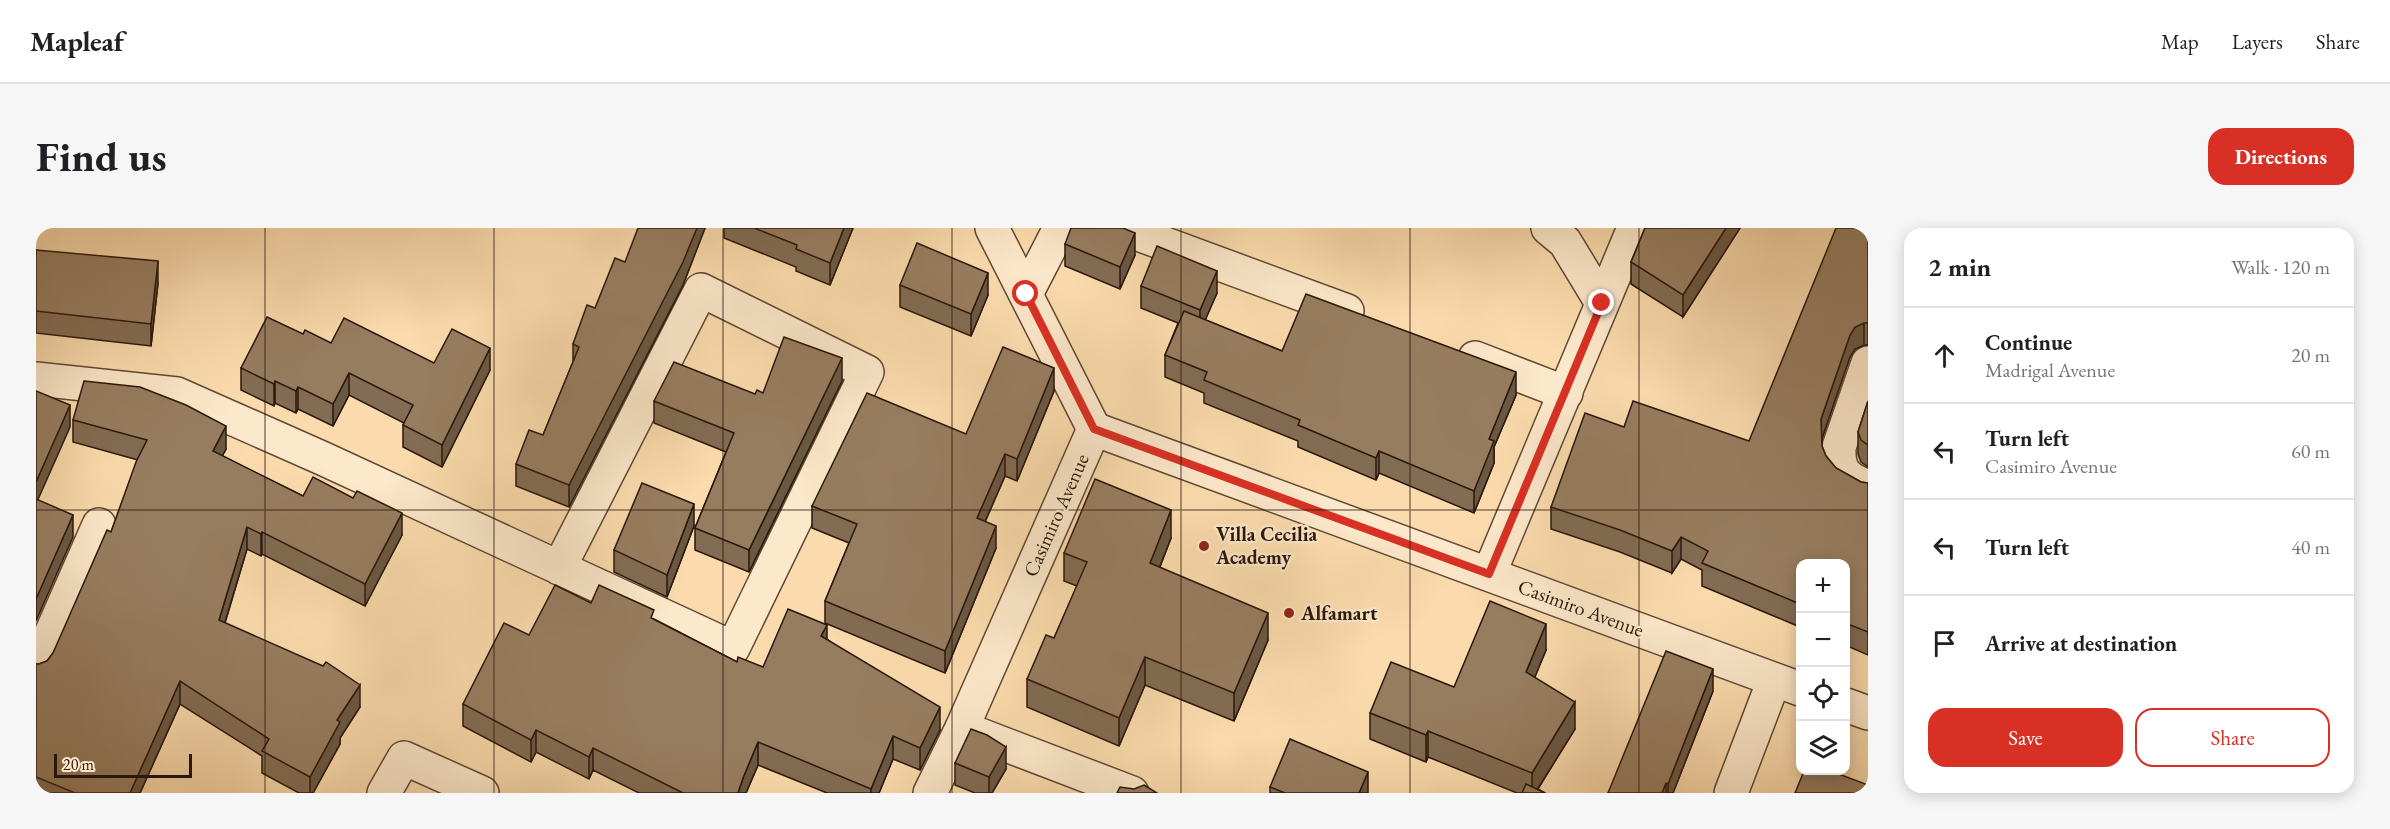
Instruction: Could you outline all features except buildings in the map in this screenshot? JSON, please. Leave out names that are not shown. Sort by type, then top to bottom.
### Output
[{"type":"street","points":[[992,228],[1094,429]]},
{"type":"street","points":[[1026,294],[1060,228]]},
{"type":"street","points":[[1122,228],[1380,323]]},
{"type":"street","points":[[1548,228],[1565,242],[1602,303]]},
{"type":"street","points":[[1489,574],[1634,228]]},
{"type":"street","points":[[36,379],[177,394],[733,648],[867,372],[701,290],[559,568]]},
{"type":"street","points":[[1447,348],[1566,393]]},
{"type":"street","points":[[1868,363],[1839,447],[1838,461],[1844,473],[1868,487]]},
{"type":"street","name":"Casimiro Avenue","points":[[930,793],[962,728],[1094,429],[1787,684]]},
{"type":"street","points":[[36,668],[99,525]]},
{"type":"street","points":[[1731,793],[1787,684]]},
{"type":"street","points":[[1850,707],[1868,713]]},
{"type":"street","points":[[962,728],[1131,793]]},
{"type":"street","points":[[384,793],[404,758],[482,793]]},
{"type":"place","name":"Villa Cecilia Academy","points":[[1204,546]]},
{"type":"place","name":"Alfamart","points":[[1289,613]]},
{"type":"route","points":[[1026,294],[1094,429],[1489,574],[1602,303]]}]
